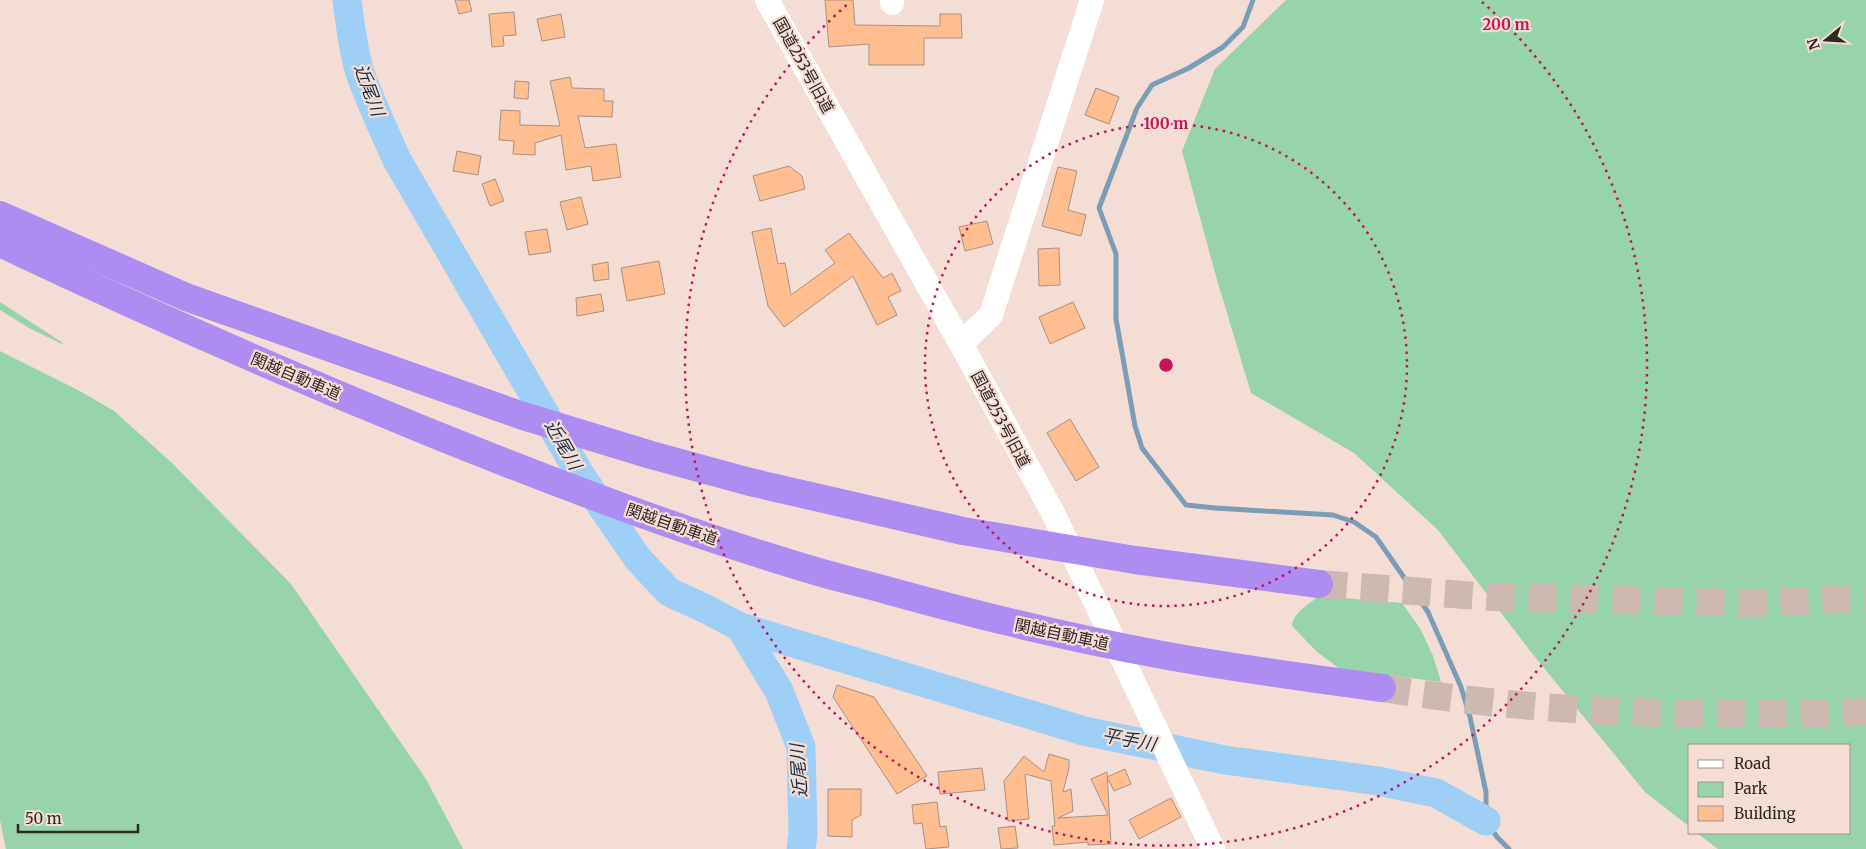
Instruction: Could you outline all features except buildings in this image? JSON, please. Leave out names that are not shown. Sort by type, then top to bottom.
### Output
[{"type":"highway","points":[[0,215],[186,297],[520,415],[606,442],[750,482],[963,531],[1145,561],[1319,584]]},
{"type":"highway","name":"関越自動車道","points":[[0,243],[93,287],[288,374],[562,486],[740,548],[825,574],[977,615],[1153,653],[1382,688]]},
{"type":"street","name":"国道253号旧道","points":[[767,0],[961,344],[1052,513],[1213,849]]},
{"type":"street","points":[[961,344],[991,315],[1092,0]]},
{"type":"green space","points":[[1286,0],[1866,0],[1866,849],[1718,849],[1698,834],[1851,834],[1851,744],[1688,744],[1688,825],[1645,792],[1531,652],[1438,530],[1354,453],[1251,393],[1215,273],[1182,151],[1215,69]]},
{"type":"green space","points":[[0,302],[63,343],[29,328],[0,310]]},
{"type":"green space","points":[[0,351],[78,390],[114,411],[171,462],[291,584],[426,779],[463,849],[6,849],[0,820]]},
{"type":"green space","points":[[1319,596],[1402,603],[1421,630],[1433,656],[1441,682],[1340,669],[1316,651],[1292,626],[1298,613]]},
{"type":"waterway","name":"近尾川","points":[[347,0],[360,73],[397,160],[581,476],[638,559],[669,592],[740,627],[779,691],[801,747],[803,834],[801,849]]},
{"type":"waterway","points":[[1253,0],[1243,27],[1223,47],[1189,68],[1152,85],[1137,108],[1099,208],[1116,254],[1116,319],[1135,426],[1142,448],[1186,505],[1333,515],[1354,522],[1376,537],[1428,612],[1461,687],[1470,717],[1486,792],[1486,821],[1497,837],[1509,849]]},
{"type":"waterway","name":"平手川","points":[[740,627],[1084,731],[1225,760],[1378,781],[1436,793],[1486,821]]},
{"type":"tunnel","points":[[1319,584],[1491,597],[1743,603],[1866,599]]},
{"type":"tunnel","points":[[1382,688],[1502,703],[1623,712],[1745,714],[1866,712]]}]
